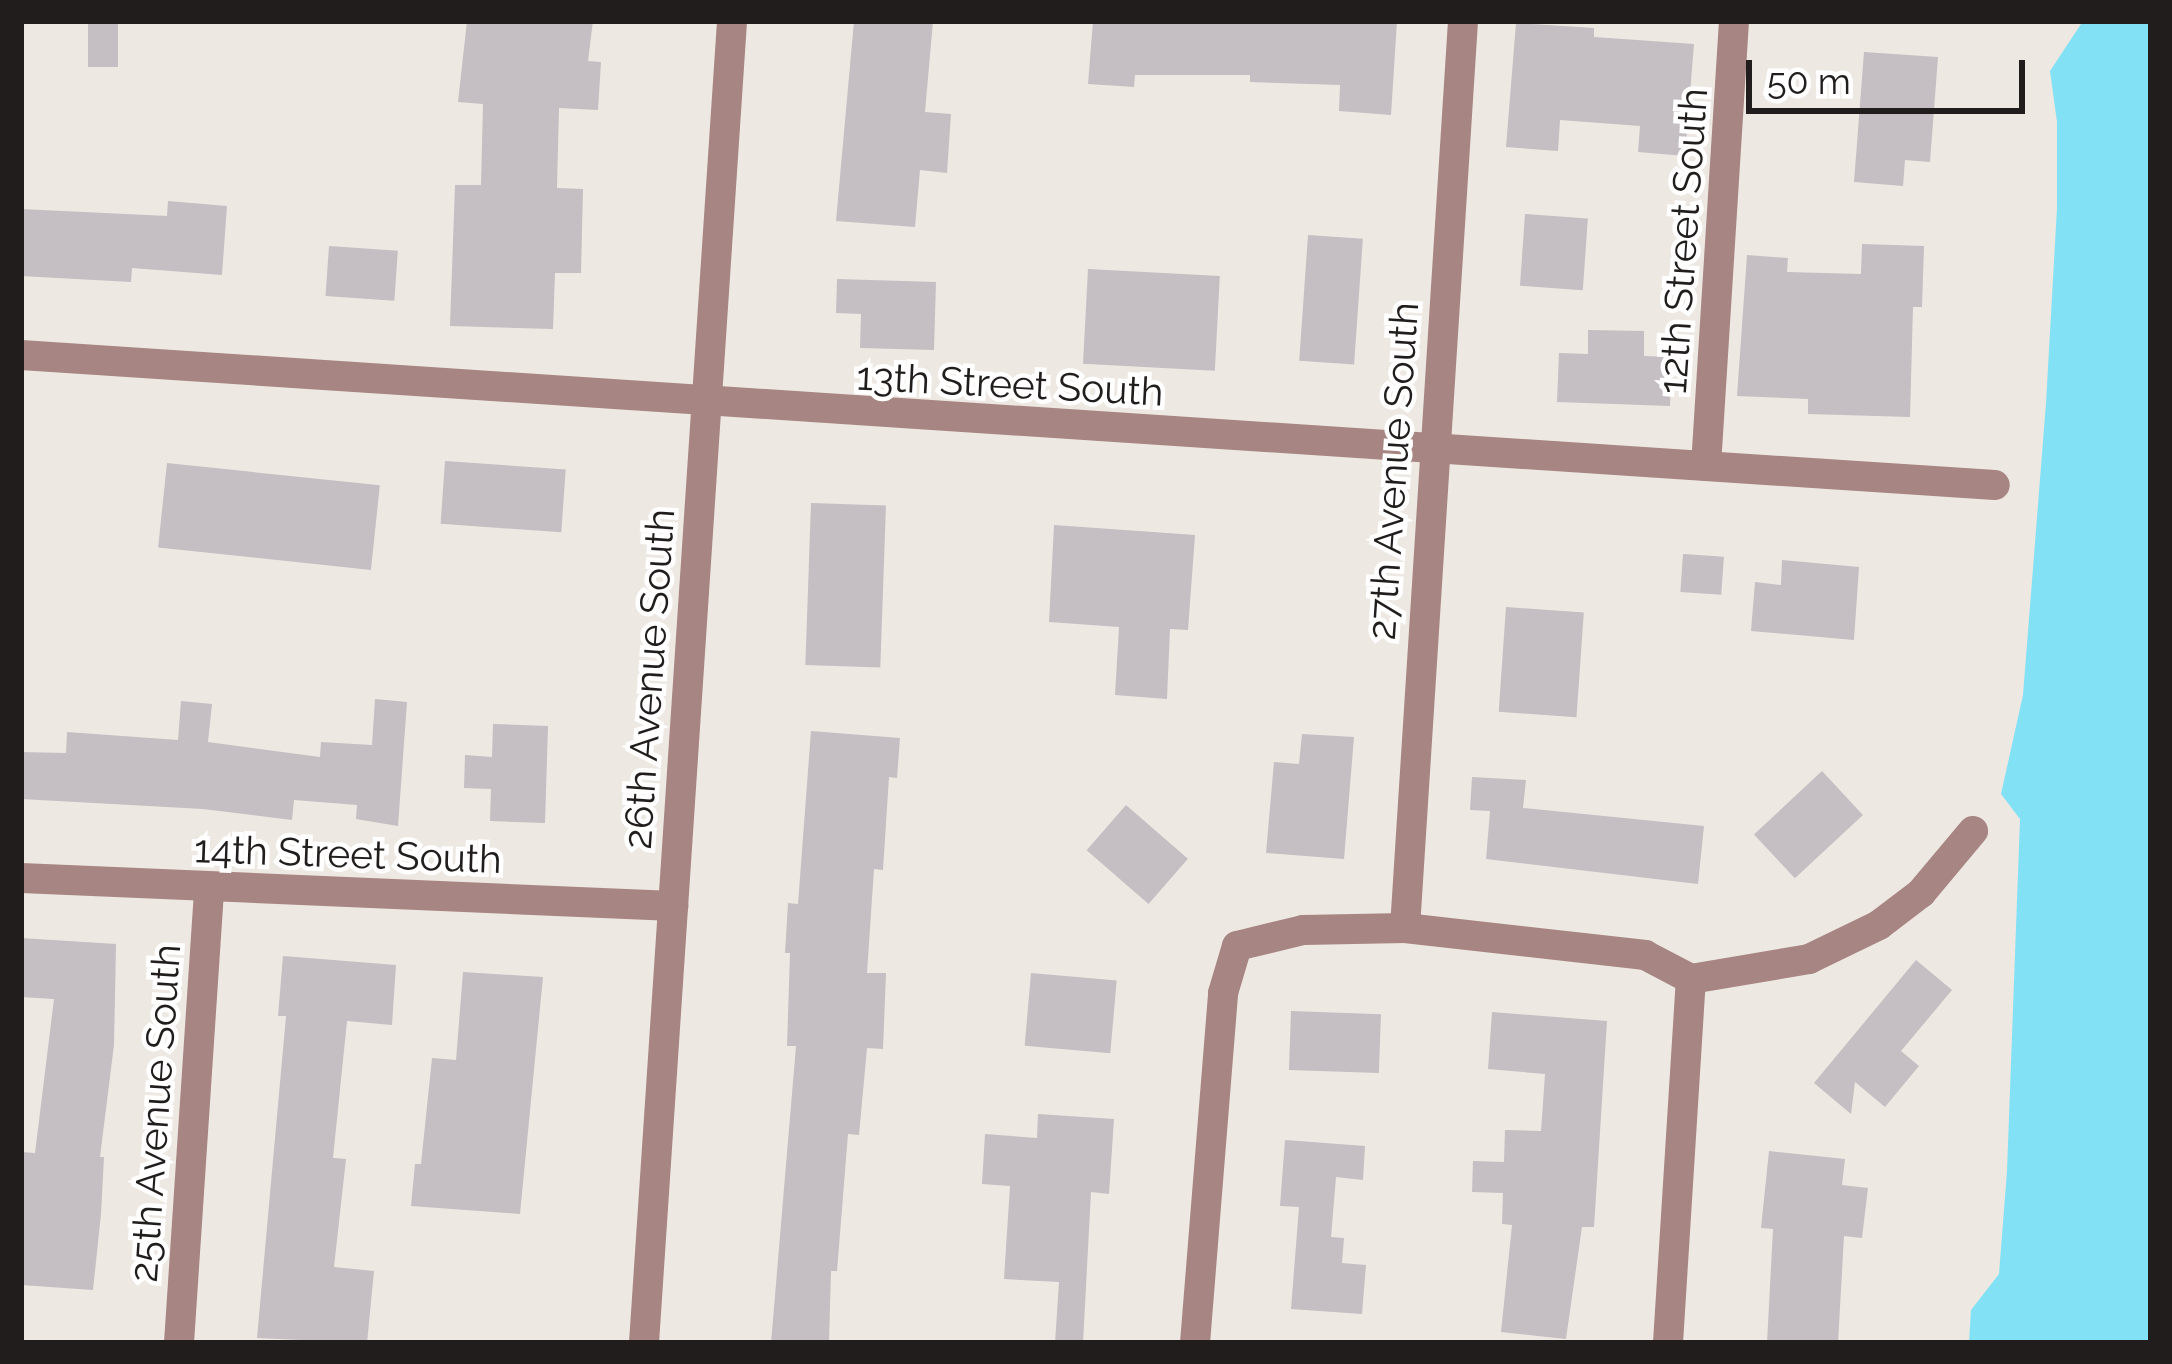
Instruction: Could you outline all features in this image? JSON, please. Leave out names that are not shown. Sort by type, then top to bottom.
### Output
[{"type":"street","name":"26th Avenue South","points":[[644,1343],[732,21]]},
{"type":"street","name":"27th Avenue South","points":[[1405,928],[1463,21]]},
{"type":"street","name":"12th Street South","points":[[1706,466],[1733,21]]},
{"type":"street","name":"13th Street South","points":[[21,356],[1995,485]]},
{"type":"street","points":[[1195,1343],[1223,993],[1237,946],[1303,930],[1405,928],[1645,955],[1691,979],[1809,959],[1879,925],[1921,893],[1972,831]]},
{"type":"street","name":"14th Street South","points":[[21,878],[673,906]]},
{"type":"street","name":"25th Avenue South","points":[[179,1343],[208,889]]},
{"type":"street","points":[[1668,1343],[1691,979]]},
{"type":"water","points":[[2083,21],[2151,21],[2151,1343],[1969,1343],[1971,1310],[1999,1274],[2007,1171],[2020,819],[2001,794],[2023,695],[2046,403],[2057,208],[2057,122],[2050,71]]},
{"type":"building","points":[[88,21],[118,21],[118,67],[88,67]]},
{"type":"building","points":[[467,21],[593,21],[588,61],[601,62],[598,110],[559,108],[557,188],[583,189],[581,273],[555,273],[553,329],[450,326],[455,185],[481,185],[483,104],[458,102]]},
{"type":"building","points":[[854,21],[933,21],[925,112],[951,114],[947,173],[920,170],[915,227],[836,221]]},
{"type":"building","points":[[1093,21],[1397,21],[1391,115],[1339,111],[1340,85],[1250,82],[1250,75],[1135,75],[1134,87],[1088,84]]},
{"type":"building","points":[[1516,23],[1594,28],[1594,37],[1694,44],[1685,156],[1638,152],[1640,126],[1560,120],[1558,151],[1506,147]]},
{"type":"building","points":[[1864,52],[1938,57],[1930,162],[1905,160],[1903,186],[1854,182]]},
{"type":"building","points":[[168,201],[227,206],[222,275],[132,268],[131,282],[21,276],[21,209],[167,216]]},
{"type":"building","points":[[1525,214],[1588,218],[1583,290],[1520,286]]},
{"type":"building","points":[[1308,235],[1363,239],[1354,365],[1299,361]]},
{"type":"building","points":[[1862,244],[1924,246],[1922,307],[1913,307],[1910,417],[1808,414],[1808,399],[1737,396],[1747,255],[1788,258],[1787,272],[1861,274]]},
{"type":"building","points":[[329,246],[398,251],[394,301],[326,296]]},
{"type":"building","points":[[1088,269],[1220,276],[1215,371],[1083,364]]},
{"type":"building","points":[[837,279],[936,282],[934,350],[860,348],[861,314],[836,313]]},
{"type":"building","points":[[1588,330],[1644,331],[1644,356],[1672,357],[1670,406],[1557,402],[1559,353],[1588,354]]},
{"type":"building","points":[[445,461],[566,469],[561,532],[441,524]]},
{"type":"building","points":[[167,463],[380,485],[371,570],[158,548]]},
{"type":"building","points":[[811,503],[886,506],[880,668],[805,665]]},
{"type":"building","points":[[1054,525],[1195,535],[1188,630],[1170,629],[1167,699],[1115,695],[1119,627],[1049,622]]},
{"type":"building","points":[[1683,554],[1724,557],[1721,595],[1680,592]]},
{"type":"building","points":[[1782,560],[1859,567],[1854,640],[1751,631],[1755,582],[1781,585]]},
{"type":"building","points":[[1506,607],[1584,612],[1576,717],[1499,712]]},
{"type":"building","points":[[375,699],[407,702],[398,826],[356,819],[357,805],[294,800],[292,820],[203,809],[21,799],[21,752],[66,753],[67,732],[178,740],[181,701],[212,704],[208,742],[320,757],[321,742],[372,745]]},
{"type":"building","points":[[493,724],[548,726],[545,823],[490,821],[491,789],[464,788],[465,755],[492,757]]},
{"type":"building","points":[[811,731],[900,738],[897,778],[889,777],[883,870],[874,869],[867,973],[886,973],[883,1049],[867,1048],[859,1135],[848,1134],[837,1271],[831,1271],[829,1343],[771,1343],[796,1046],[787,1046],[788,903],[798,904]]},
{"type":"building","points":[[1302,734],[1354,737],[1344,859],[1266,853],[1274,762],[1299,764]]},
{"type":"building","points":[[1822,771],[1863,815],[1795,878],[1754,834]]},
{"type":"building","points":[[1472,777],[1526,780],[1523,808],[1704,826],[1698,884],[1486,859],[1490,811],[1470,810]]},
{"type":"building","points":[[1126,805],[1188,859],[1149,904],[1087,850]]},
{"type":"building","points":[[21,938],[116,944],[114,1045],[100,1157],[104,1157],[93,1290],[21,1285],[21,1152],[35,1153],[54,999],[21,997]]},
{"type":"building","points":[[283,956],[396,965],[392,1025],[347,1021],[333,1158],[346,1159],[334,1267],[374,1271],[367,1343],[257,1338],[286,1016],[278,1016]]},
{"type":"building","points":[[1916,960],[1952,990],[1901,1051],[1919,1066],[1885,1107],[1855,1082],[1851,1114],[1814,1083]]},
{"type":"building","points":[[463,972],[543,977],[520,1214],[411,1206],[415,1164],[421,1164],[432,1058],[456,1060]]},
{"type":"building","points":[[1031,973],[1117,980],[1110,1053],[1025,1046]]},
{"type":"building","points":[[1291,1011],[1381,1014],[1379,1073],[1289,1070]]},
{"type":"building","points":[[1492,1012],[1607,1021],[1594,1227],[1582,1227],[1566,1339],[1501,1332],[1512,1225],[1502,1224],[1503,1193],[1472,1192],[1473,1161],[1504,1162],[1505,1130],[1541,1131],[1545,1074],[1488,1069]]},
{"type":"building","points":[[1038,1114],[1114,1119],[1109,1194],[1091,1192],[1083,1343],[1055,1343],[1059,1282],[1004,1279],[1010,1186],[982,1184],[985,1134],[1037,1138]]},
{"type":"building","points":[[1285,1140],[1365,1146],[1363,1180],[1336,1177],[1331,1237],[1344,1238],[1342,1263],[1366,1265],[1362,1314],[1291,1309],[1299,1207],[1280,1206]]},
{"type":"building","points":[[1769,1151],[1845,1159],[1842,1185],[1868,1188],[1862,1238],[1844,1236],[1838,1343],[1767,1343],[1773,1229],[1761,1228]]}]
